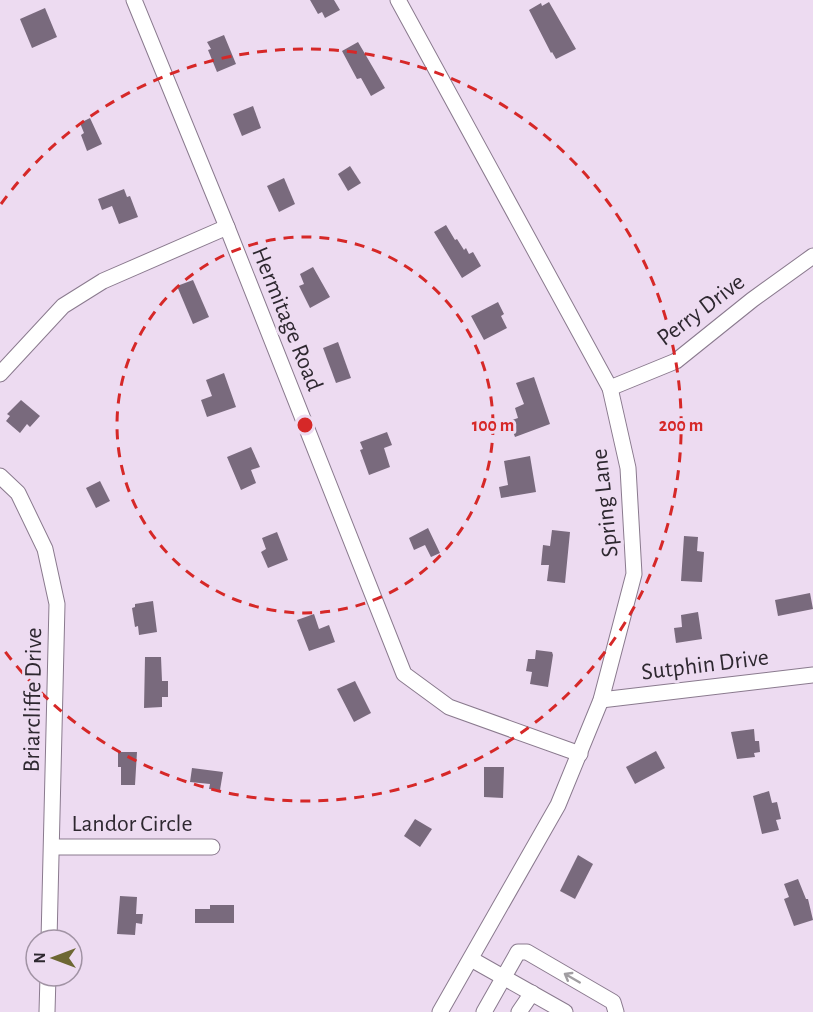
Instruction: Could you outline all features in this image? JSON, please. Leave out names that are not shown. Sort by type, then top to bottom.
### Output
[{"type":"street","name":"Hermitage Road","points":[[134,0],[227,227],[404,674],[449,707],[580,754]]},
{"type":"street","name":"Spring Lane","points":[[398,0],[610,388],[628,468],[634,574],[601,700],[558,805],[440,1012]]},
{"type":"street","points":[[0,375],[63,306],[103,281],[227,227]]},
{"type":"street","name":"Perry Drive","points":[[610,388],[676,361],[752,300],[813,256]]},
{"type":"street","name":"Briarcliffe Drive","points":[[0,476],[18,493],[45,549],[57,604],[50,928]]},
{"type":"street","name":"Sutphin Drive","points":[[601,700],[813,675]]},
{"type":"street","name":"Landor Circle","points":[[53,847],[212,847]]},
{"type":"street","points":[[484,1012],[518,952],[527,952],[613,1002],[616,1012]]},
{"type":"street","points":[[471,959],[565,1012]]},
{"type":"street","points":[[47,1012],[48,988]]},
{"type":"street","points":[[519,1012],[532,993]]},
{"type":"building","points":[[310,0],[334,0],[340,10],[325,18],[322,12],[318,14]]},
{"type":"building","points":[[549,2],[576,49],[556,59],[529,10],[541,3],[542,6]]},
{"type":"building","points":[[45,8],[57,37],[32,48],[20,19]]},
{"type":"building","points":[[224,35],[236,64],[217,72],[207,42]]},
{"type":"building","points":[[358,42],[385,88],[371,96],[361,78],[357,79],[342,51]]},
{"type":"building","points":[[253,106],[261,128],[242,136],[233,114]]},
{"type":"building","points":[[90,118],[102,144],[87,151],[81,135],[84,133],[80,123]]},
{"type":"building","points":[[350,166],[361,183],[348,191],[338,174]]},
{"type":"building","points":[[284,178],[295,204],[279,212],[267,186]]},
{"type":"building","points":[[124,189],[127,197],[130,196],[138,217],[119,224],[112,206],[102,210],[98,199]]},
{"type":"building","points":[[446,225],[464,250],[466,248],[469,254],[473,252],[481,266],[462,278],[434,232]]},
{"type":"building","points":[[313,267],[330,297],[310,308],[299,286],[304,284],[300,274]]},
{"type":"building","points":[[193,280],[209,317],[193,324],[177,286]]},
{"type":"building","points":[[498,302],[507,328],[484,340],[471,316]]},
{"type":"building","points":[[338,342],[351,378],[336,383],[323,348]]},
{"type":"building","points":[[224,373],[236,407],[207,417],[201,400],[212,396],[206,380]]},
{"type":"building","points":[[534,377],[550,424],[515,437],[509,421],[518,418],[515,408],[524,404],[516,383]]},
{"type":"building","points":[[21,400],[40,416],[30,427],[27,424],[20,433],[6,421],[10,416],[7,414]]},
{"type":"building","points":[[387,432],[392,445],[384,448],[390,467],[369,475],[360,450],[363,449],[360,442]]},
{"type":"building","points":[[251,447],[260,467],[251,470],[256,483],[241,490],[227,457]]},
{"type":"building","points":[[530,456],[536,492],[501,498],[499,487],[508,485],[504,461]]},
{"type":"building","points":[[100,481],[110,501],[96,508],[86,488]]},
{"type":"building","points":[[428,528],[440,553],[431,557],[425,545],[414,550],[409,538]]},
{"type":"building","points":[[552,530],[570,532],[565,583],[547,581],[549,565],[541,565],[543,545],[550,546]]},
{"type":"building","points":[[277,532],[288,560],[268,568],[261,552],[266,549],[262,538]]},
{"type":"building","points":[[684,536],[698,537],[697,551],[704,552],[702,582],[681,581]]},
{"type":"building","points":[[810,593],[813,609],[778,616],[775,600]]},
{"type":"building","points":[[153,601],[157,632],[139,635],[138,626],[135,627],[132,608],[135,604]]},
{"type":"building","points":[[698,612],[702,639],[676,643],[674,628],[682,627],[681,615]]},
{"type":"building","points":[[314,614],[319,629],[329,625],[335,642],[309,651],[297,620]]},
{"type":"building","points":[[536,650],[552,652],[553,655],[548,687],[530,684],[532,672],[526,671],[528,659],[535,659]]},
{"type":"building","points":[[145,657],[161,657],[162,681],[168,681],[168,697],[162,697],[162,707],[144,708]]},
{"type":"building","points":[[355,681],[371,713],[354,722],[337,689]]},
{"type":"building","points":[[754,729],[755,741],[759,741],[760,752],[754,753],[755,757],[737,759],[731,732]]},
{"type":"building","points":[[656,751],[665,768],[635,784],[626,767]]},
{"type":"building","points":[[118,752],[137,752],[135,785],[121,785]]},
{"type":"building","points":[[484,767],[504,767],[503,798],[484,797]]},
{"type":"building","points":[[192,768],[223,772],[220,790],[209,789],[210,784],[190,782]]},
{"type":"building","points":[[769,791],[772,803],[777,802],[781,819],[776,820],[779,830],[762,834],[753,796]]},
{"type":"building","points":[[415,819],[432,829],[420,847],[404,836]]},
{"type":"building","points":[[578,855],[593,864],[575,899],[560,891]]},
{"type":"building","points":[[798,879],[808,899],[813,920],[794,926],[784,899],[789,897],[784,884]]},
{"type":"building","points":[[120,896],[137,897],[136,914],[143,914],[142,924],[136,923],[135,935],[117,934]]},
{"type":"building","points":[[210,905],[234,905],[234,923],[195,923],[195,909],[210,909]]}]
